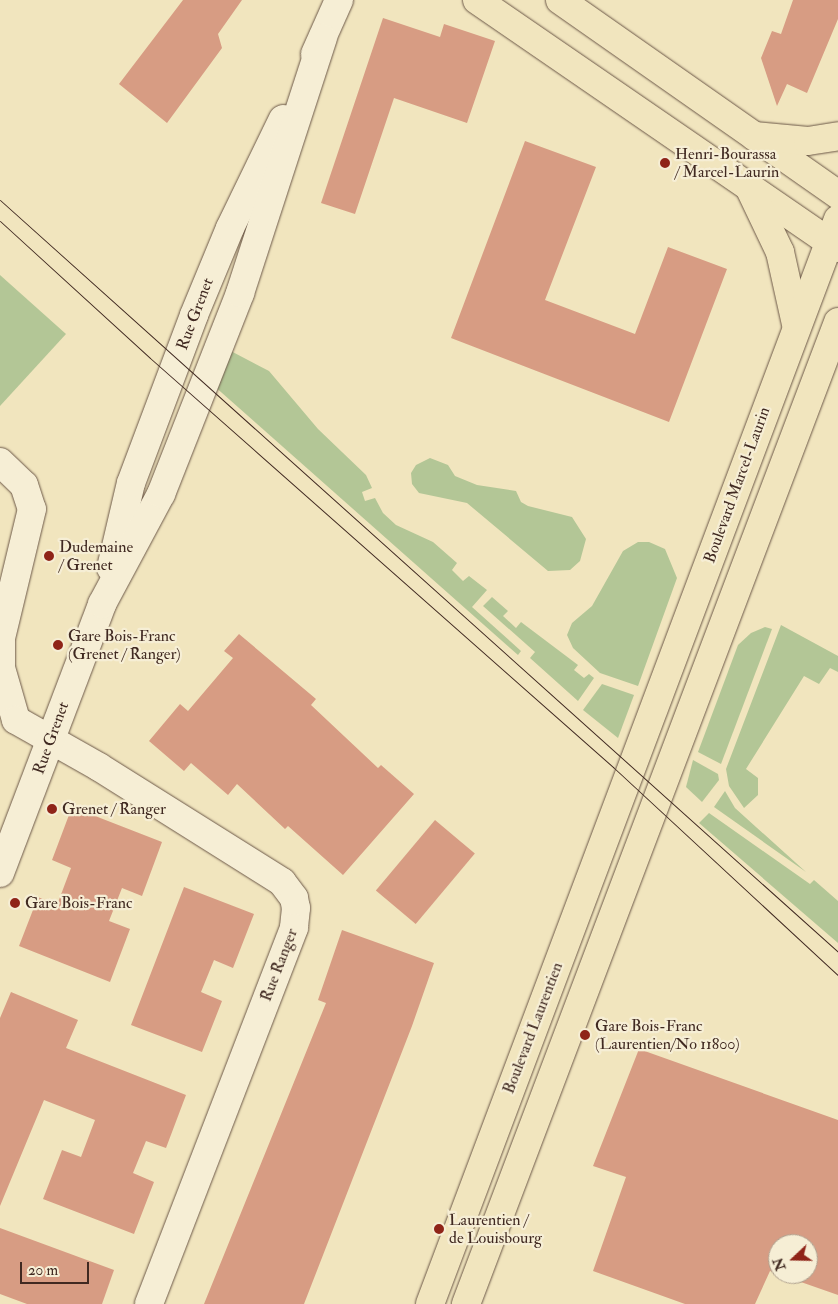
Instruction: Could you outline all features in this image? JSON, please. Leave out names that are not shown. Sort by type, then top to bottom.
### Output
[{"type":"main road","points":[[477,0],[749,187],[835,236]]},
{"type":"main road","points":[[560,0],[838,195]]},
{"type":"main road","points":[[753,136],[808,141],[838,136]]},
{"type":"main road","points":[[749,187],[780,252],[796,324]]},
{"type":"main road","name":"Boulevard Marcel-Laurin","points":[[639,752],[796,324],[835,236]]},
{"type":"main road","points":[[466,1304],[667,771],[830,357],[838,322]]},
{"type":"main road","name":"Boulevard Laurentien","points":[[430,1304],[639,752]]},
{"type":"street","name":"Rue Grenet","points":[[0,873],[102,604],[132,482],[194,314],[230,228],[323,38],[339,0]]},
{"type":"street","name":"Rue Ranger","points":[[0,462],[24,485],[32,509],[27,537],[2,625],[1,668],[16,720],[99,767],[282,882],[294,898],[296,908],[294,928],[149,1304]]},
{"type":"green space","points":[[0,275],[66,334],[0,406]]},
{"type":"green space","points":[[227,349],[269,371],[318,429],[366,475],[372,488],[362,492],[365,501],[375,498],[383,513],[396,525],[433,542],[457,563],[452,570],[463,581],[469,576],[487,590],[472,607],[521,651],[518,655],[213,385]]},
{"type":"green space","points":[[430,458],[448,465],[455,476],[477,485],[516,491],[521,502],[528,506],[572,517],[586,539],[580,561],[570,570],[548,571],[467,503],[419,493],[412,484],[411,473],[416,465]]},
{"type":"green space","points":[[638,542],[649,542],[665,549],[677,578],[638,686],[600,673],[573,648],[567,635],[572,623],[592,606],[623,551]]},
{"type":"green space","points":[[492,597],[508,611],[503,616],[516,628],[521,622],[578,665],[574,670],[584,678],[589,674],[594,678],[578,701],[530,658],[535,652],[483,606]]},
{"type":"green space","points":[[781,625],[838,656],[838,672],[830,668],[819,684],[804,676],[746,769],[758,778],[758,795],[744,808],[729,786],[726,769]]},
{"type":"green space","points":[[765,627],[772,629],[721,764],[698,752],[738,645],[751,633]]},
{"type":"green space","points":[[602,684],[634,695],[618,738],[583,710]]},
{"type":"green space","points":[[693,760],[718,774],[719,780],[702,802],[686,787]]},
{"type":"green space","points":[[725,791],[735,808],[806,872],[714,807]]},
{"type":"green space","points":[[709,813],[810,884],[814,880],[838,901],[838,943],[699,823]]},
{"type":"building","points":[[183,0],[242,0],[218,34],[222,48],[167,123],[119,84]]},
{"type":"building","points":[[793,0],[838,0],[838,19],[807,93],[787,84],[777,106],[761,58],[772,31],[781,34]]},
{"type":"building","points":[[383,18],[440,37],[444,24],[495,41],[467,123],[394,98],[355,214],[321,203]]},
{"type":"building","points":[[525,141],[596,167],[545,300],[635,334],[668,247],[727,269],[669,422],[451,338]]},
{"type":"building","points":[[239,634],[316,699],[311,705],[378,768],[381,765],[414,794],[343,875],[288,826],[285,829],[237,784],[228,795],[191,763],[184,771],[149,741],[180,704],[188,711],[233,658],[224,651]]},
{"type":"building","points":[[72,807],[162,842],[142,896],[122,888],[109,921],[130,929],[110,982],[19,946],[38,897],[57,905],[71,868],[52,860]]},
{"type":"building","points":[[435,820],[475,853],[416,924],[376,890]]},
{"type":"building","points":[[184,887],[254,914],[233,968],[214,960],[201,992],[222,1001],[202,1052],[131,1025]]},
{"type":"building","points":[[342,930],[434,963],[412,1026],[304,1304],[204,1304],[326,1003],[318,1000]]},
{"type":"building","points":[[11,992],[78,1020],[66,1048],[186,1095],[166,1148],[146,1141],[133,1173],[154,1182],[134,1234],[43,1199],[62,1150],[81,1157],[95,1120],[44,1100],[0,1206],[0,1018]]},
{"type":"building","points":[[639,1049],[838,1120],[838,1295],[807,1284],[818,1284],[818,1234],[768,1234],[768,1275],[755,1304],[685,1304],[593,1271],[626,1177],[593,1166]]},
{"type":"building","points":[[0,1228],[114,1270],[102,1304],[27,1304],[0,1294]]},
{"type":"tram line","points":[[0,200],[838,952]]},
{"type":"tram line","points":[[0,221],[150,358],[613,767],[838,975]]},
{"type":"place","name":"Henri-Bourassa / Marcel-Laurin","points":[[665,163]]},
{"type":"place","name":"Dudemaine / Grenet","points":[[49,556]]},
{"type":"place","name":"Gare Bois-Franc (Grenet / Ranger)","points":[[58,645]]},
{"type":"place","name":"Grenet / Ranger","points":[[52,809]]},
{"type":"place","name":"Gare Bois-Franc","points":[[15,903]]},
{"type":"place","name":"Gare Bois-Franc (Laurentien/No 11800)","points":[[585,1035]]},
{"type":"place","name":"Laurentien / de Louisbourg","points":[[439,1229]]}]
